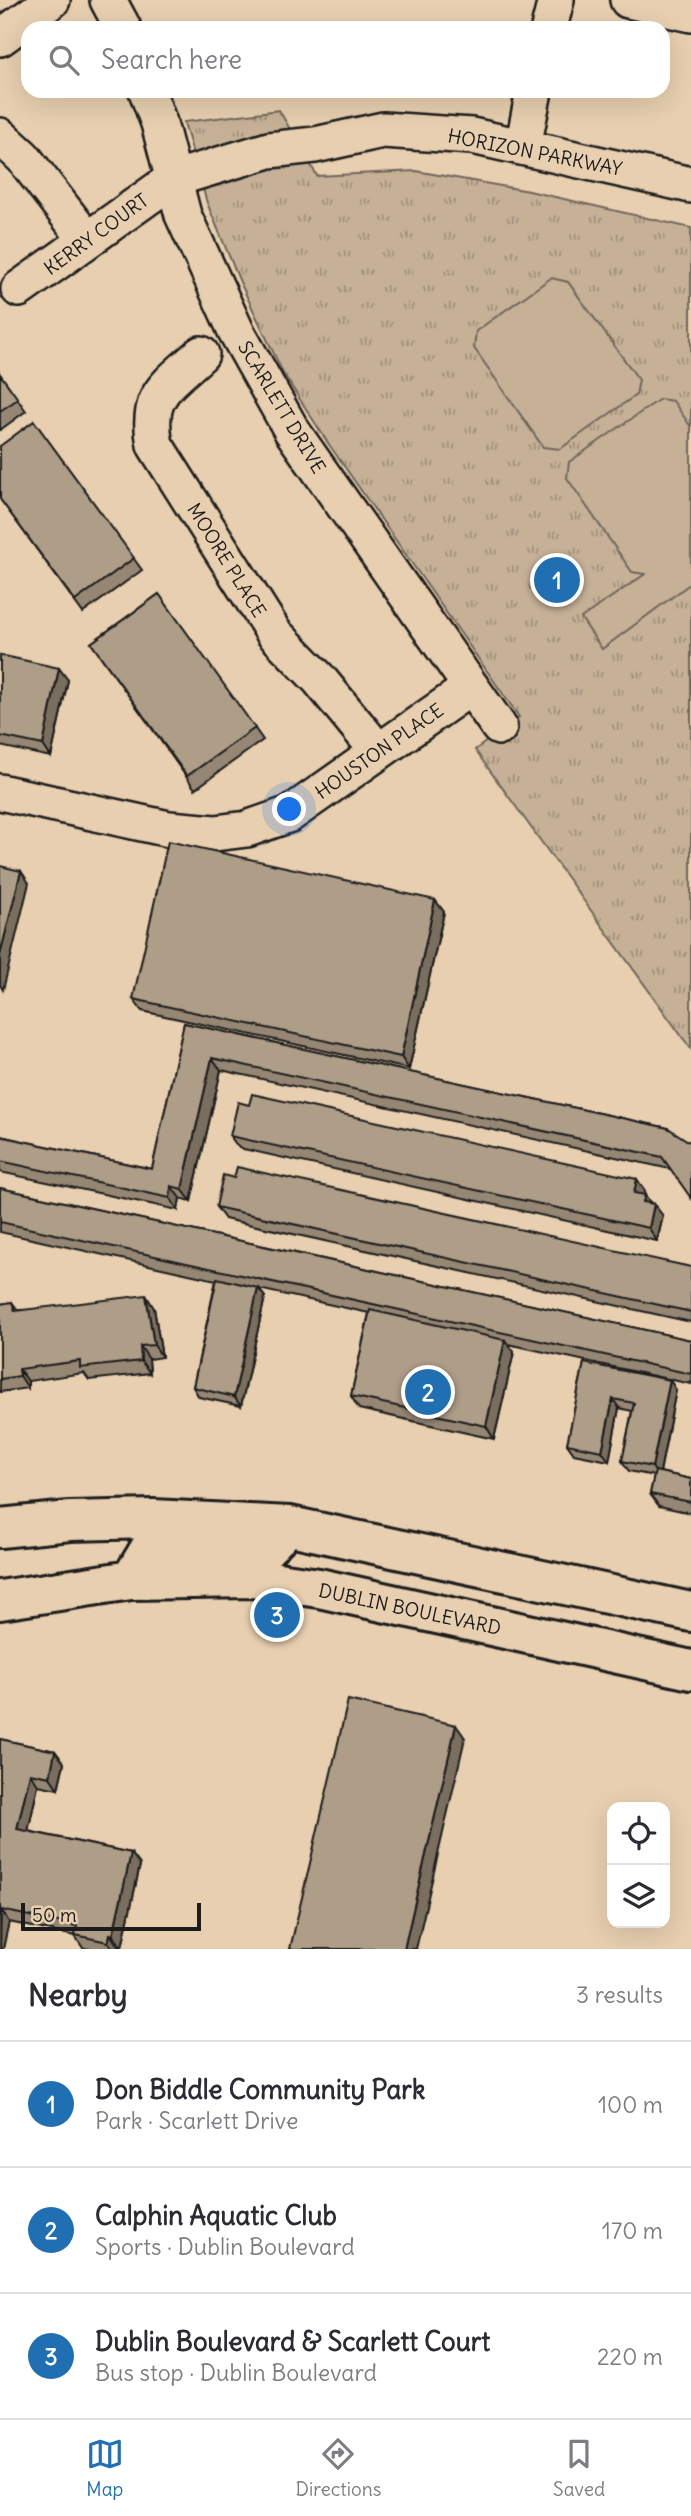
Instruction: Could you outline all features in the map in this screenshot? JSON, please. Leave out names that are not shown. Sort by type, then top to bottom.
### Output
[{"type":"main road","points":[[0,1528],[70,1521],[153,1519],[290,1526],[691,1612]]},
{"type":"main road","points":[[131,1580],[149,1550],[264,1550],[290,1526]]},
{"type":"main road","name":"DUBLIN BOULEVARD","points":[[0,1600],[131,1580],[251,1578],[319,1588],[691,1670]]},
{"type":"street","points":[[23,21],[52,0]]},
{"type":"street","points":[[108,0],[119,21]]},
{"type":"street","points":[[551,21],[556,0]]},
{"type":"street","points":[[632,1],[691,14]]},
{"type":"street","points":[[0,38],[21,23]]},
{"type":"street","name":"SCARLETT DRIVE","points":[[150,98],[159,123],[183,215],[236,331],[292,431],[499,727]]},
{"type":"street","points":[[523,147],[533,98]]},
{"type":"street","name":"HORIZON PARKWAY","points":[[173,179],[270,150],[315,145],[383,130],[472,136],[691,185]]},
{"type":"street","points":[[0,136],[23,157],[88,240]]},
{"type":"street","name":"KERRY COURT","points":[[19,289],[173,179]]},
{"type":"street","name":"MOORE PLACE","points":[[201,354],[162,391],[154,407],[151,423],[155,444],[274,633],[319,679],[378,751]]},
{"type":"street","name":"HOUSTON PLACE","points":[[0,792],[169,830],[215,833],[247,829],[290,814],[471,687]]},
{"type":"green space","points":[[279,110],[317,176],[416,171],[529,191],[691,228],[691,1049],[475,750],[519,717],[328,443],[283,373],[240,282],[207,203],[184,122]]},
{"type":"green space","points":[[551,278],[568,282],[639,380],[636,395],[560,449],[543,447],[474,348],[476,331]]},
{"type":"green space","points":[[660,399],[673,401],[691,427],[691,583],[602,649],[581,618],[645,574],[632,572],[567,478],[569,462]]},
{"type":"building","points":[[0,374],[18,399],[0,411]]},
{"type":"building","points":[[34,421],[134,558],[75,601],[0,499],[0,446]]},
{"type":"building","points":[[159,594],[255,728],[187,776],[91,643]]},
{"type":"building","points":[[0,655],[59,668],[43,745],[0,736]]},
{"type":"building","points":[[168,841],[435,900],[401,1057],[133,999]]},
{"type":"building","points":[[0,866],[21,871],[0,955]]},
{"type":"building","points":[[184,1023],[668,1128],[691,1143],[691,1198],[662,1157],[212,1058],[182,1189],[171,1186],[170,1198],[0,1161],[0,1136],[152,1169]]},
{"type":"building","points":[[252,1094],[637,1179],[634,1193],[645,1195],[643,1202],[654,1204],[649,1228],[230,1136],[238,1102],[249,1105]]},
{"type":"building","points":[[237,1167],[691,1267],[691,1312],[216,1207],[223,1175],[234,1178]]},
{"type":"building","points":[[0,1188],[691,1340],[691,1374],[0,1222]]},
{"type":"building","points":[[217,1278],[258,1288],[234,1397],[193,1387]]},
{"type":"building","points":[[146,1295],[154,1345],[140,1346],[141,1361],[80,1368],[80,1361],[19,1369],[20,1376],[0,1379],[0,1304],[12,1302],[15,1311]]},
{"type":"building","points":[[370,1310],[505,1340],[486,1426],[351,1396]]},
{"type":"building","points":[[584,1363],[670,1380],[652,1467],[622,1461],[634,1403],[613,1399],[602,1451],[567,1444]]},
{"type":"building","points":[[655,1471],[691,1479],[691,1502],[650,1494]]},
{"type":"building","points":[[348,1700],[456,1725],[404,1949],[290,1949]]},
{"type":"building","points":[[0,1739],[55,1751],[50,1777],[30,1773],[17,1829],[131,1853],[113,1935],[110,1934],[108,1942],[75,1935],[77,1926],[1,1910],[0,1913]]},
{"type":"place","name":"Don Biddle Community Park","points":[[557,580]]},
{"type":"place","name":"Calphin Aquatic Club","points":[[428,1392]]},
{"type":"place","name":"Dublin Boulevard & Scarlett Court","points":[[277,1615]]}]
